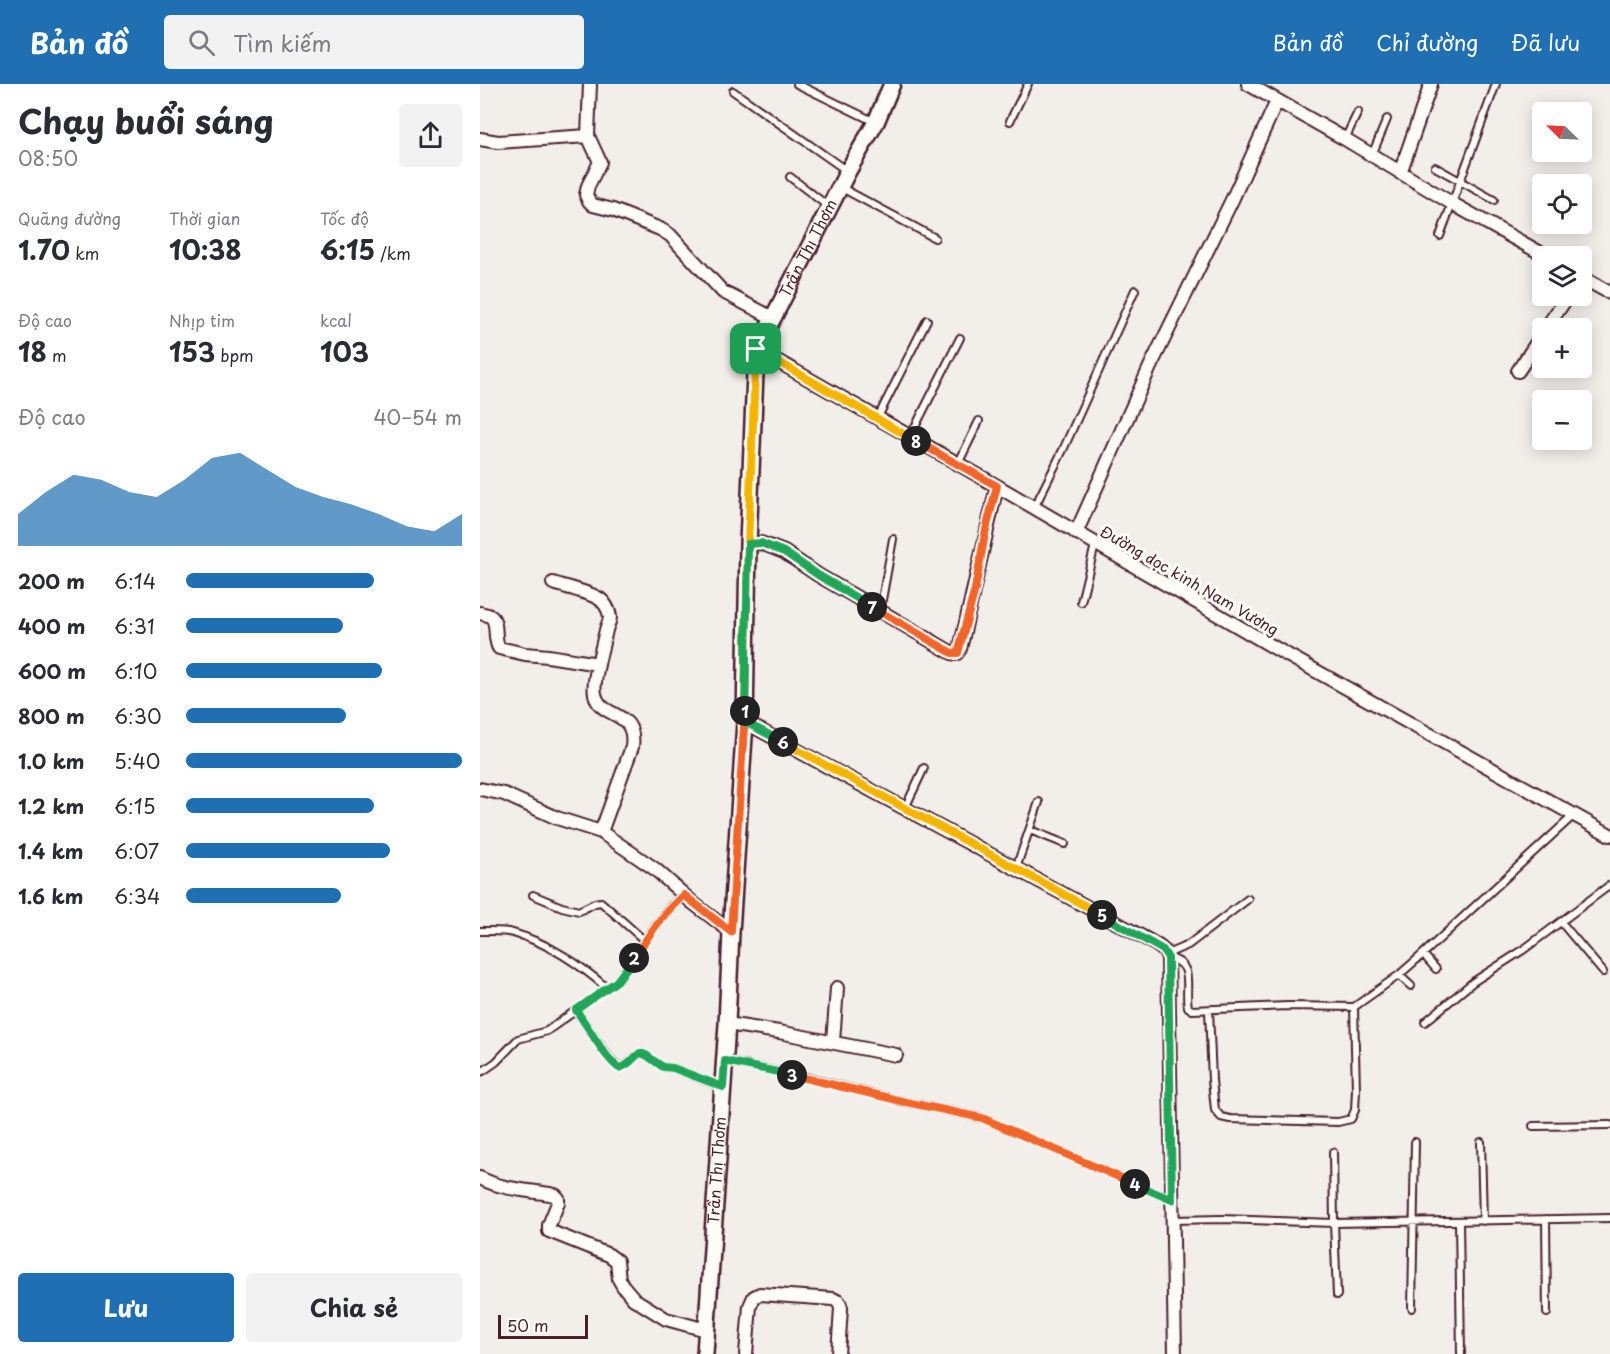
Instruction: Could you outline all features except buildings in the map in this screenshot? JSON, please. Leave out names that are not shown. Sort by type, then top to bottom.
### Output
[{"type":"street","points":[[590,84],[588,136],[600,162],[588,186],[586,195],[589,201],[593,205],[613,210],[670,235],[723,292],[773,318]]},
{"type":"street","name":"Trần Thị Thơm","points":[[705,1354],[745,722],[748,544],[756,349],[839,187],[876,122],[892,84]]},
{"type":"street","points":[[1248,84],[1532,248]]},
{"type":"street","points":[[1400,173],[1431,84]]},
{"type":"street","points":[[1076,533],[1150,368],[1232,200],[1277,101]]},
{"type":"street","points":[[480,139],[498,142],[588,136]]},
{"type":"street","points":[[1592,283],[1610,293]]},
{"type":"street","name":"Đường dọc kinh Nam Vương","points":[[756,349],[1282,652],[1610,835]]},
{"type":"street","points":[[1518,371],[1532,350]]},
{"type":"street","points":[[748,544],[761,543],[784,552],[879,611],[952,653],[958,653],[975,589],[997,486]]},
{"type":"street","points":[[553,583],[597,597],[606,605],[610,617],[598,664],[594,693],[598,703],[624,719],[632,729],[632,747],[601,832]]},
{"type":"street","points":[[480,613],[494,620],[496,644],[499,648],[598,664]]},
{"type":"street","points":[[745,722],[1163,950],[1167,956],[1175,1354]]},
{"type":"street","points":[[480,789],[504,794],[557,818],[601,832],[656,868],[684,895],[731,932]]},
{"type":"street","points":[[833,1042],[837,988]]},
{"type":"street","points":[[727,1024],[896,1055]]},
{"type":"street","points":[[480,1178],[511,1189],[555,1195],[558,1203],[549,1225],[549,1231],[609,1256],[617,1262],[619,1279],[634,1299],[666,1319],[706,1330]]},
{"type":"street","points":[[746,1354],[750,1306],[754,1297],[760,1294],[833,1299],[839,1302],[841,1308],[838,1354]]},
{"type":"lane","points":[[797,84],[876,122]]},
{"type":"lane","points":[[1010,121],[1028,84]]},
{"type":"lane","points":[[1440,236],[1496,84]]},
{"type":"lane","points":[[733,91],[848,171]]},
{"type":"lane","points":[[1345,139],[1358,112]]},
{"type":"lane","points":[[1371,155],[1387,119]]},
{"type":"lane","points":[[1436,167],[1494,200]]},
{"type":"lane","points":[[790,177],[830,207]]},
{"type":"lane","points":[[839,187],[935,238]]},
{"type":"lane","points":[[1034,508],[1063,450],[1135,290]]},
{"type":"lane","points":[[877,419],[927,320]]},
{"type":"lane","points":[[910,438],[960,338]]},
{"type":"lane","points":[[958,465],[979,421]]},
{"type":"lane","points":[[879,611],[893,539]]},
{"type":"lane","points":[[1081,602],[1095,544]]},
{"type":"lane","points":[[905,808],[924,768]]},
{"type":"lane","points":[[1016,869],[1039,802]]},
{"type":"lane","points":[[1167,956],[1185,966],[1188,1007],[1192,1010],[1288,1006],[1354,1007],[1399,975],[1574,815]]},
{"type":"lane","points":[[1030,830],[1065,844]]},
{"type":"lane","points":[[1425,1022],[1473,982],[1523,950],[1610,885]]},
{"type":"lane","points":[[533,895],[579,911],[601,902],[645,941]]},
{"type":"lane","points":[[480,1071],[496,1062],[518,1039],[547,1031],[617,981],[671,906],[684,895]]},
{"type":"lane","points":[[1167,956],[1188,945],[1248,899]]},
{"type":"lane","points":[[1561,922],[1603,972]]},
{"type":"lane","points":[[480,931],[512,933],[550,948],[579,964],[607,988]]},
{"type":"lane","points":[[1423,954],[1436,969]]},
{"type":"lane","points":[[1399,975],[1411,986]]},
{"type":"lane","points":[[1209,1010],[1215,1110],[1221,1117],[1338,1122],[1351,1119],[1355,1110],[1354,1007]]},
{"type":"lane","points":[[576,1010],[619,1068],[629,1065],[640,1053],[663,1067],[673,1068],[723,1087]]},
{"type":"lane","points":[[725,1061],[982,1118],[1172,1200]]},
{"type":"lane","points":[[1533,1126],[1610,1125]]},
{"type":"lane","points":[[1412,1308],[1415,1142]]},
{"type":"lane","points":[[1481,1142],[1483,1221]]},
{"type":"lane","points":[[1334,1152],[1337,1295]]},
{"type":"lane","points":[[1172,1220],[1334,1223],[1610,1218]]},
{"type":"lane","points":[[1546,1219],[1547,1313]]},
{"type":"lane","points":[[1460,1221],[1461,1354]]},
{"type":"route","points":[[756,349],[748,544],[745,722],[731,932],[684,895],[671,906],[655,926],[617,981],[576,1010],[619,1068],[629,1065],[640,1053],[663,1067],[673,1068],[723,1087],[725,1061],[982,1118],[1172,1200],[1167,954],[1150,941],[745,722],[746,633],[748,544],[761,543],[784,552],[818,575],[956,654],[960,649],[975,589],[997,486],[756,349]]}]
